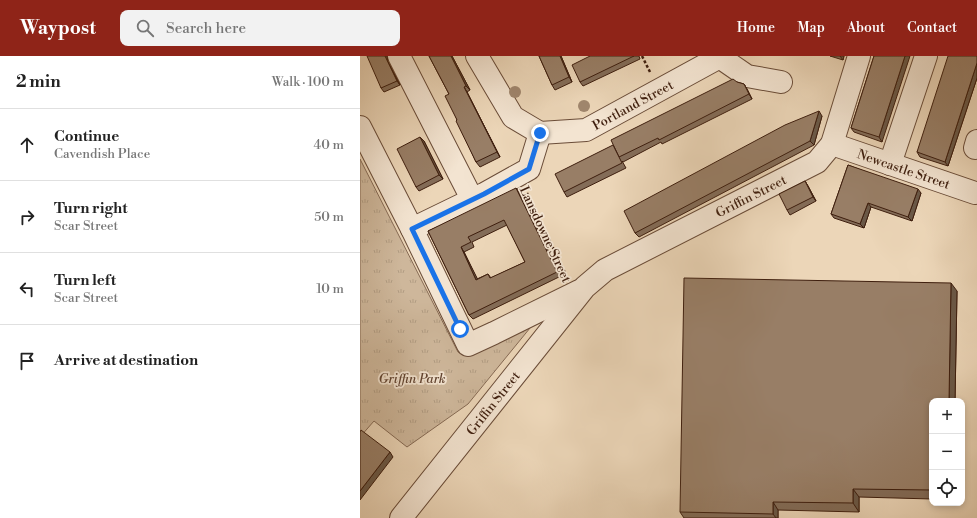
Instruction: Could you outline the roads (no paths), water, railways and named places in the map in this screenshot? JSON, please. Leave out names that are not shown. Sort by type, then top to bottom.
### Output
[{"type":"street","points":[[399,56],[472,199]]},
{"type":"street","points":[[360,127],[412,229],[484,194],[529,169],[540,133],[512,117],[477,56]]},
{"type":"street","points":[[718,56],[747,76],[781,82]]},
{"type":"street","name":"Portland Street","points":[[540,133],[586,130],[716,59],[718,56]]},
{"type":"street","name":"Griffin Street","points":[[412,229],[468,345],[580,290],[605,270],[817,162],[832,144],[860,56]]},
{"type":"street","points":[[890,164],[926,56]]},
{"type":"street","name":"Newcastle Street","points":[[832,144],[975,193]]},
{"type":"street","name":"Griffin Street","points":[[401,518],[580,290]]},
{"type":"park label","name":"Griffin Park","points":[[412,378]]}]
